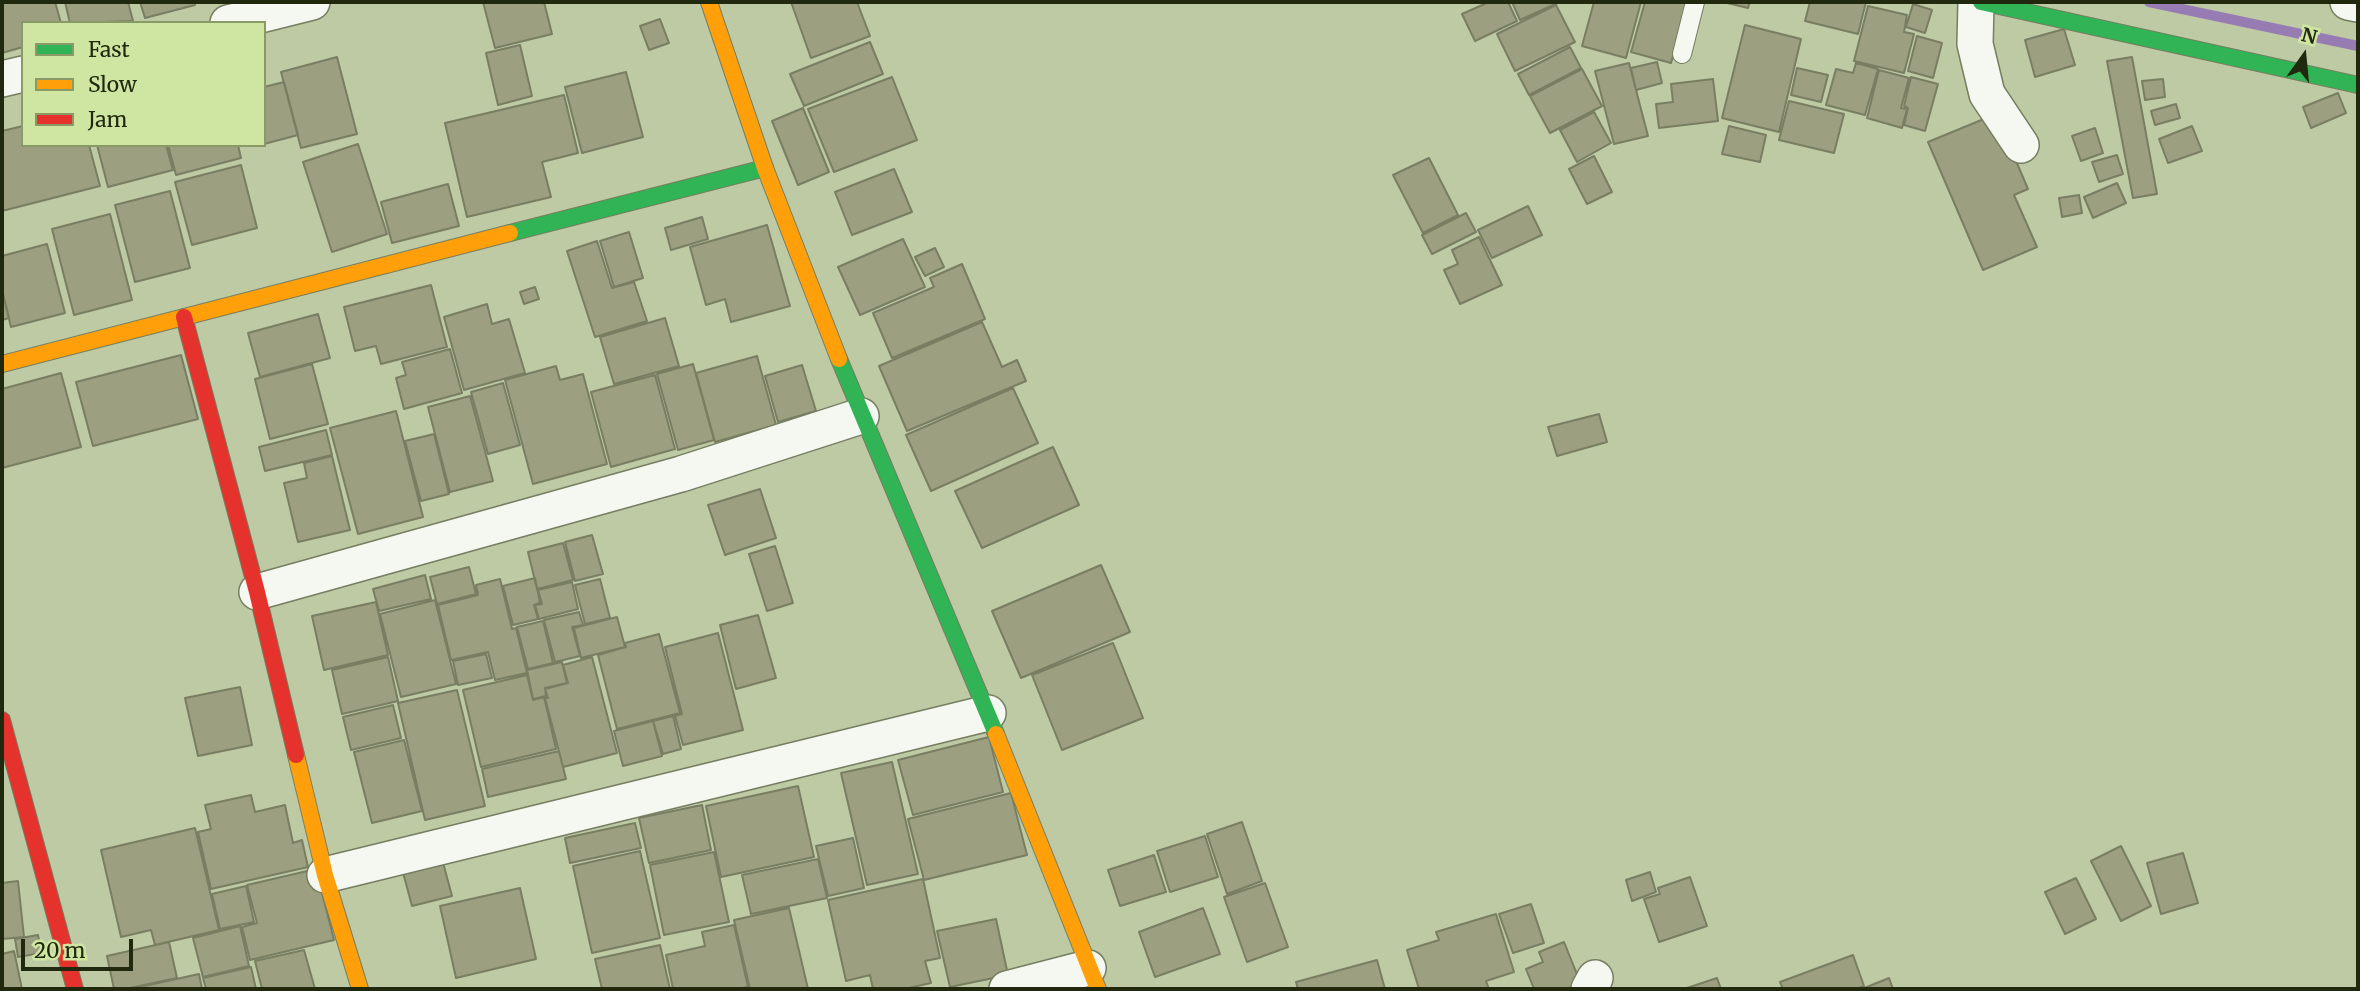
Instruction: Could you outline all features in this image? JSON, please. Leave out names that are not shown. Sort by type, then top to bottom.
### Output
[{"type":"street","points":[[236,21],[312,2]]},
{"type":"street","points":[[709,2],[765,168],[861,416],[988,713],[1093,979],[1007,989]]},
{"type":"street","points":[[2021,145],[1987,94],[1975,44],[1978,2],[2358,85]]},
{"type":"street","points":[[2348,2],[2358,4]]},
{"type":"street","points":[[2,79],[21,74]]},
{"type":"street","points":[[2,364],[765,168]]},
{"type":"street","points":[[184,317],[257,592],[325,875],[360,989]]},
{"type":"street","points":[[257,592],[681,474],[861,416]]},
{"type":"street","points":[[325,875],[988,713]]},
{"type":"street","points":[[2,720],[75,989]]},
{"type":"lane","points":[[1682,54],[1695,2]]},
{"type":"building","points":[[2,2],[55,2],[60,21],[21,21],[21,48],[2,53]]},
{"type":"building","points":[[65,2],[128,2],[133,21],[70,21]]},
{"type":"building","points":[[140,2],[194,2],[195,5],[145,18]]},
{"type":"building","points":[[483,2],[544,2],[552,34],[495,48]]},
{"type":"building","points":[[791,2],[857,2],[870,36],[811,58]]},
{"type":"building","points":[[1489,2],[1508,2],[1517,21],[1475,41],[1462,14]]},
{"type":"building","points":[[1512,2],[1560,2],[1520,20]]},
{"type":"building","points":[[1594,2],[1641,2],[1626,58],[1582,46]]},
{"type":"building","points":[[1645,2],[1688,2],[1671,63],[1631,52]]},
{"type":"building","points":[[1723,2],[1750,2],[1748,8]]},
{"type":"building","points":[[1810,2],[1866,2],[1858,34],[1805,21]]},
{"type":"building","points":[[1913,4],[1932,10],[1925,33],[1906,27]]},
{"type":"building","points":[[1556,5],[1575,42],[1515,71],[1497,34]]},
{"type":"building","points":[[1868,6],[1907,15],[1904,32],[1914,34],[1904,73],[1854,61]]},
{"type":"building","points":[[660,19],[669,43],[649,50],[640,26]]},
{"type":"building","points":[[1745,25],[1801,39],[1779,132],[1722,118]]},
{"type":"building","points":[[2064,29],[2075,65],[2035,77],[2025,40]]},
{"type":"building","points":[[1917,36],[1942,43],[1933,78],[1908,71]]},
{"type":"building","points":[[870,42],[883,74],[804,106],[790,74]]},
{"type":"building","points":[[520,45],[532,96],[498,105],[486,53]]},
{"type":"building","points":[[1570,47],[1581,68],[1529,95],[1518,74]]},
{"type":"building","points":[[337,57],[357,134],[301,148],[281,72]]},
{"type":"building","points":[[2132,57],[2157,194],[2133,198],[2107,61]]},
{"type":"building","points":[[1657,62],[1662,83],[1636,90],[1631,68]]},
{"type":"building","points":[[1629,63],[1648,136],[1614,144],[1595,71]]},
{"type":"building","points":[[1856,63],[1878,69],[1865,115],[1826,105],[1836,69],[1853,73]]},
{"type":"building","points":[[1797,68],[1828,75],[1821,102],[1791,95]]},
{"type":"building","points":[[1582,69],[1602,106],[1550,133],[1530,96]]},
{"type":"building","points":[[1879,70],[1909,78],[1901,108],[1907,109],[1902,128],[1867,118]]},
{"type":"building","points":[[626,72],[643,137],[582,153],[565,87]]},
{"type":"building","points":[[892,77],[917,140],[834,172],[808,109]]},
{"type":"building","points":[[1911,77],[1938,84],[1925,131],[1904,125],[1908,108],[1904,106]]},
{"type":"building","points":[[1713,79],[1718,121],[1659,128],[1656,104],[1673,102],[1671,84]]},
{"type":"building","points":[[2163,79],[2165,97],[2145,100],[2142,81]]},
{"type":"building","points":[[284,82],[298,135],[266,143],[266,86]]},
{"type":"building","points":[[2338,93],[2346,113],[2311,128],[2303,107]]},
{"type":"building","points":[[564,95],[578,153],[542,162],[551,197],[467,217],[445,123]]},
{"type":"building","points":[[1789,101],[1844,114],[1834,153],[1779,140]]},
{"type":"building","points":[[2176,104],[2180,118],[2155,125],[2151,111]]},
{"type":"building","points":[[803,108],[829,172],[798,185],[772,121]]},
{"type":"building","points":[[1594,112],[1611,143],[1577,162],[1560,130]]},
{"type":"building","points":[[1996,114],[2028,189],[2014,195],[2037,247],[1983,270],[1928,142]]},
{"type":"building","points":[[21,126],[21,147],[90,147],[100,186],[2,211],[2,131]]},
{"type":"building","points":[[1729,126],[1766,135],[1760,162],[1722,154]]},
{"type":"building","points":[[2192,126],[2202,151],[2168,163],[2159,139]]},
{"type":"building","points":[[2095,128],[2103,153],[2081,161],[2072,136]]},
{"type":"building","points":[[358,144],[387,234],[332,252],[303,162]]},
{"type":"building","points":[[98,147],[167,147],[173,170],[108,187]]},
{"type":"building","points":[[169,147],[238,147],[241,158],[176,175]]},
{"type":"building","points":[[2117,155],[2123,174],[2099,182],[2092,162]]},
{"type":"building","points":[[1594,156],[1612,192],[1587,204],[1569,169]]},
{"type":"building","points":[[1429,158],[1458,215],[1423,233],[1393,175]]},
{"type":"building","points":[[241,165],[257,228],[192,245],[175,182]]},
{"type":"building","points":[[894,169],[912,212],[852,235],[835,192]]},
{"type":"building","points":[[2117,183],[2126,203],[2093,218],[2084,197]]},
{"type":"building","points":[[448,184],[459,226],[392,243],[381,202]]},
{"type":"building","points":[[170,191],[190,268],[135,282],[115,205]]},
{"type":"building","points":[[2079,195],[2082,213],[2062,217],[2059,198]]},
{"type":"building","points":[[1528,206],[1542,235],[1492,258],[1478,230]]},
{"type":"building","points":[[1466,213],[1476,232],[1432,254],[1422,235]]},
{"type":"building","points":[[110,214],[132,300],[74,315],[52,229]]},
{"type":"building","points":[[702,217],[708,239],[671,250],[665,228]]},
{"type":"building","points":[[767,225],[790,306],[731,322],[725,299],[706,305],[690,247]]},
{"type":"building","points":[[629,232],[643,278],[614,287],[600,241]]},
{"type":"building","points":[[1479,237],[1502,285],[1460,304],[1444,270],[1458,264],[1452,250]]},
{"type":"building","points":[[903,239],[925,287],[860,315],[838,267]]},
{"type":"building","points":[[597,241],[612,288],[634,282],[647,321],[595,337],[567,251]]},
{"type":"building","points":[[47,244],[65,313],[11,327],[2,290],[2,256]]},
{"type":"building","points":[[935,248],[944,267],[925,276],[915,257]]},
{"type":"building","points":[[962,264],[985,319],[892,358],[873,313],[934,287],[930,278]]},
{"type":"building","points":[[431,285],[447,347],[381,364],[376,346],[355,351],[344,307]]},
{"type":"building","points":[[535,287],[539,299],[524,304],[520,292]]},
{"type":"building","points":[[2,290],[9,318],[2,320]]},
{"type":"building","points":[[487,304],[492,324],[509,319],[525,373],[464,390],[444,317]]},
{"type":"building","points":[[318,314],[330,358],[260,377],[248,333]]},
{"type":"building","points":[[665,318],[679,366],[614,384],[600,337]]},
{"type":"building","points":[[982,322],[1002,367],[1017,360],[1026,381],[907,431],[879,366]]},
{"type":"building","points":[[450,349],[462,393],[404,409],[396,378],[406,375],[402,362]]},
{"type":"building","points":[[181,355],[198,419],[93,446],[76,382]]},
{"type":"building","points":[[757,356],[776,425],[715,442],[696,373]]},
{"type":"building","points":[[312,364],[328,424],[270,439],[255,379]]},
{"type":"building","points":[[693,364],[714,440],[678,450],[657,374]]},
{"type":"building","points":[[802,365],[816,411],[778,422],[765,376]]},
{"type":"building","points":[[556,366],[560,380],[583,374],[607,464],[533,484],[505,380]]},
{"type":"building","points":[[61,373],[81,447],[2,468],[2,389]]},
{"type":"building","points":[[655,375],[675,449],[611,467],[591,392]]},
{"type":"building","points":[[503,383],[520,445],[488,454],[471,392]]},
{"type":"building","points":[[1013,388],[1038,443],[931,491],[906,435]]},
{"type":"building","points":[[470,396],[493,481],[450,492],[428,407]]},
{"type":"building","points":[[396,411],[423,517],[358,534],[330,428]]},
{"type":"building","points":[[1599,414],[1607,442],[1557,456],[1548,427]]},
{"type":"building","points":[[326,430],[332,455],[265,471],[259,447]]},
{"type":"building","points":[[434,434],[449,494],[421,501],[405,441]]},
{"type":"building","points":[[1053,447],[1079,505],[982,548],[955,491]]},
{"type":"building","points":[[332,456],[350,530],[298,542],[284,483],[307,478],[304,463]]},
{"type":"building","points":[[760,489],[776,538],[725,555],[708,505]]},
{"type":"building","points":[[592,535],[603,574],[575,581],[565,542]]},
{"type":"building","points":[[563,543],[573,580],[537,589],[528,552]]},
{"type":"building","points":[[775,546],[793,603],[767,611],[749,554]]},
{"type":"building","points":[[1101,565],[1130,632],[1021,678],[992,611]]},
{"type":"building","points":[[469,567],[476,594],[437,604],[430,577]]},
{"type":"building","points":[[425,575],[431,599],[379,611],[373,589]]},
{"type":"building","points":[[535,578],[540,603],[534,605],[538,619],[513,625],[503,586]]},
{"type":"building","points":[[500,579],[512,629],[516,628],[527,673],[495,680],[488,652],[451,660],[438,605],[478,595],[476,585]]},
{"type":"building","points":[[600,579],[610,618],[585,624],[575,585]]},
{"type":"building","points":[[572,582],[578,609],[539,619],[535,605],[542,604],[538,590]]},
{"type":"building","points":[[435,600],[456,684],[401,697],[380,614]]},
{"type":"building","points":[[376,602],[388,655],[324,670],[312,616]]},
{"type":"building","points":[[579,612],[583,625],[572,627],[580,656],[555,662],[544,620]]},
{"type":"building","points":[[758,615],[776,678],[736,689],[720,625]]},
{"type":"building","points":[[617,617],[625,647],[581,658],[574,628]]},
{"type":"building","points":[[543,621],[553,663],[528,669],[517,627]]},
{"type":"building","points":[[718,633],[743,730],[683,745],[675,716],[682,714],[665,647]]},
{"type":"building","points":[[659,634],[680,713],[617,729],[598,655],[626,647],[625,643]]},
{"type":"building","points":[[1113,643],[1143,718],[1062,750],[1032,675]]},
{"type":"building","points":[[486,654],[492,678],[458,685],[453,661]]},
{"type":"building","points":[[388,657],[398,701],[342,714],[332,670]]},
{"type":"building","points":[[592,657],[617,753],[563,767],[545,689],[568,683],[563,665]]},
{"type":"building","points":[[562,662],[567,683],[545,688],[546,696],[533,699],[527,670]]},
{"type":"building","points":[[527,675],[533,700],[544,697],[556,749],[481,767],[463,690]]},
{"type":"building","points":[[240,687],[252,745],[198,756],[185,698]]},
{"type":"building","points":[[457,690],[485,806],[425,820],[398,703]]},
{"type":"building","points":[[393,705],[401,738],[351,750],[343,717]]},
{"type":"building","points":[[673,716],[681,749],[663,754],[653,721]]},
{"type":"building","points":[[653,721],[662,756],[623,766],[614,731]]},
{"type":"building","points":[[989,737],[1003,792],[913,815],[898,760]]},
{"type":"building","points":[[404,740],[422,811],[372,823],[354,752]]},
{"type":"building","points":[[559,751],[566,779],[488,797],[482,769]]},
{"type":"building","points":[[892,762],[918,874],[867,885],[841,773]]},
{"type":"building","points":[[798,786],[814,857],[721,877],[706,806]]},
{"type":"building","points":[[1011,793],[1027,855],[924,880],[908,819]]},
{"type":"building","points":[[251,795],[255,812],[285,805],[293,843],[302,840],[308,867],[211,889],[198,832],[211,829],[205,805]]},
{"type":"building","points":[[702,805],[711,850],[649,863],[639,818]]},
{"type":"building","points":[[1242,822],[1262,881],[1227,894],[1207,834]]},
{"type":"building","points":[[635,823],[641,848],[570,863],[565,838]]},
{"type":"building","points":[[195,828],[219,930],[155,945],[151,930],[121,937],[101,850]]},
{"type":"building","points":[[1205,836],[1218,877],[1170,892],[1157,851]]},
{"type":"building","points":[[853,838],[864,888],[828,896],[816,846]]},
{"type":"building","points":[[2121,846],[2151,906],[2121,921],[2091,861]]},
{"type":"building","points":[[640,851],[660,938],[592,953],[573,866]]},
{"type":"building","points":[[714,852],[729,922],[664,935],[650,865]]},
{"type":"building","points":[[2183,853],[2198,903],[2161,914],[2147,863]]},
{"type":"building","points":[[441,855],[452,896],[412,906],[401,865]]},
{"type":"building","points":[[1154,855],[1166,892],[1120,906],[1108,870]]},
{"type":"building","points":[[818,859],[827,898],[751,914],[742,875]]},
{"type":"building","points":[[316,869],[334,940],[250,960],[242,927],[257,923],[247,885]]},
{"type":"building","points":[[1650,872],[1656,892],[1632,901],[1626,880]]},
{"type":"building","points":[[1690,877],[1707,926],[1659,942],[1644,899],[1660,894],[1658,888]]},
{"type":"building","points":[[2076,878],[2096,919],[2065,934],[2045,892]]},
{"type":"building","points":[[923,879],[940,958],[925,961],[931,983],[904,989],[873,989],[870,975],[846,981],[828,900]]},
{"type":"building","points":[[18,881],[24,937],[2,939],[2,883]]},
{"type":"building","points":[[1265,883],[1288,947],[1247,962],[1224,897]]},
{"type":"building","points":[[246,886],[254,922],[220,929],[212,894]]},
{"type":"building","points":[[520,888],[536,959],[456,978],[440,906]]},
{"type":"building","points":[[1531,904],[1544,943],[1513,953],[1499,914]]},
{"type":"building","points":[[789,908],[808,989],[750,989],[734,920]]},
{"type":"building","points":[[1203,908],[1220,954],[1155,977],[1139,932]]},
{"type":"building","points":[[1496,914],[1514,972],[1486,981],[1489,989],[1419,989],[1407,950],[1439,940],[1436,932]]},
{"type":"building","points":[[996,919],[1008,975],[950,987],[937,931]]},
{"type":"building","points":[[734,925],[748,987],[673,989],[666,955],[705,946],[702,932]]},
{"type":"building","points":[[240,926],[249,966],[203,977],[193,938]]},
{"type":"building","points":[[38,935],[41,953],[18,957],[15,939]]},
{"type":"building","points":[[169,942],[177,978],[114,989],[107,956]]},
{"type":"building","points":[[1564,942],[1583,989],[1534,989],[1526,969],[1543,962],[1539,952]]},
{"type":"building","points":[[660,945],[670,989],[602,989],[595,959]]},
{"type":"building","points":[[304,950],[315,989],[262,989],[255,961]]},
{"type":"building","points":[[14,951],[22,989],[2,989],[2,954]]},
{"type":"building","points":[[1853,955],[1864,986],[1856,989],[1783,989],[1780,982]]},
{"type":"building","points":[[1377,960],[1385,989],[1298,989],[1296,982]]},
{"type":"building","points":[[251,967],[256,989],[206,989],[203,978]]},
{"type":"building","points":[[199,974],[202,989],[131,989]]},
{"type":"building","points":[[1717,978],[1721,989],[1684,989]]},
{"type":"building","points":[[1889,978],[1893,989],[1862,989]]},
{"type":"waterway","points":[[2149,2],[2358,46]]},
{"type":"traffic: fast","points":[[1981,2],[2358,85]]},
{"type":"traffic: fast","points":[[510,233],[765,168]]},
{"type":"traffic: fast","points":[[839,359],[996,734]]},
{"type":"traffic: slow","points":[[709,2],[765,168],[839,359]]},
{"type":"traffic: slow","points":[[2,364],[510,233]]},
{"type":"traffic: slow","points":[[996,734],[1098,989]]},
{"type":"traffic: slow","points":[[296,755],[325,875],[360,989]]},
{"type":"traffic: jam","points":[[184,317],[257,592],[296,755]]},
{"type":"traffic: jam","points":[[2,720],[75,989]]}]
